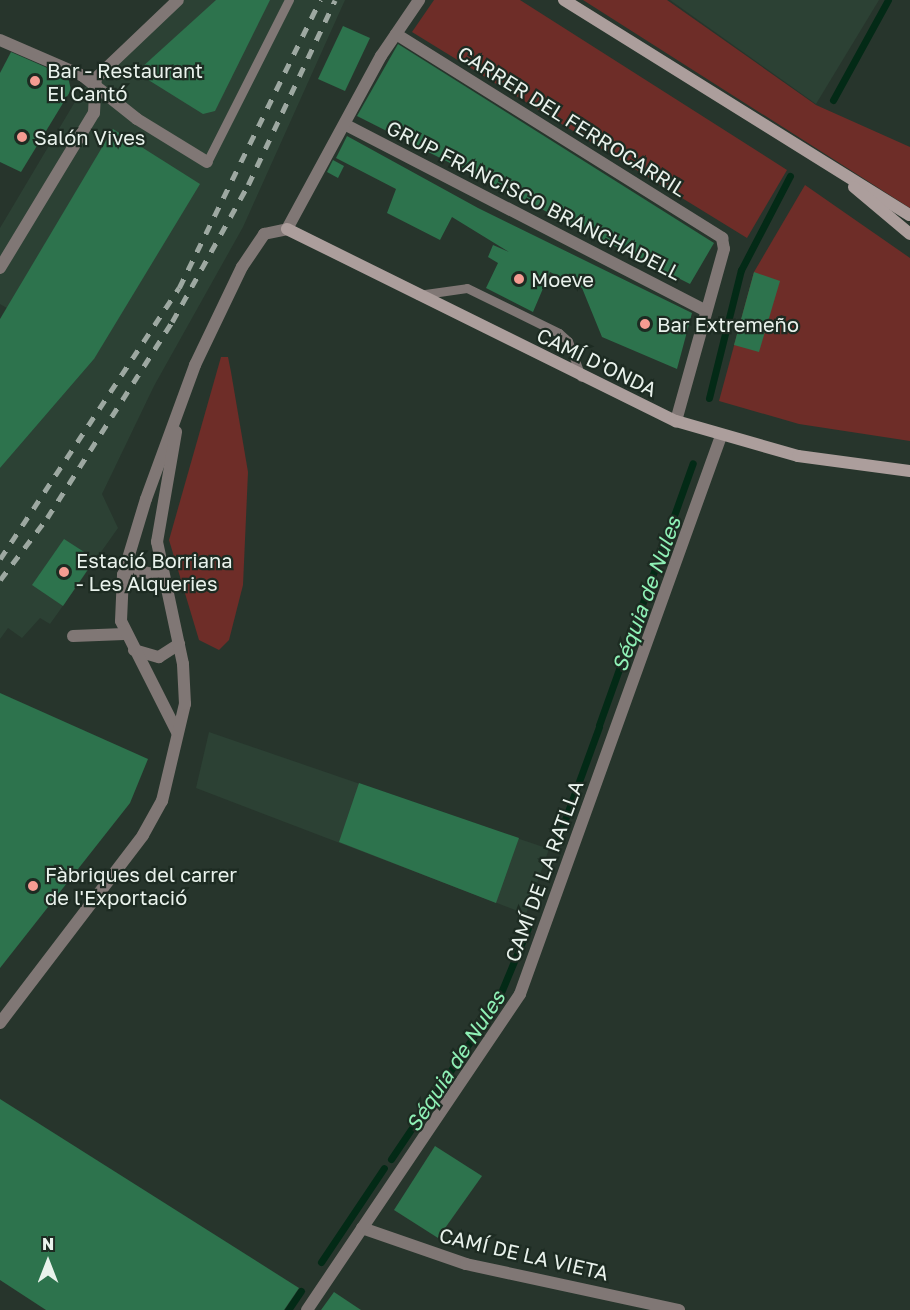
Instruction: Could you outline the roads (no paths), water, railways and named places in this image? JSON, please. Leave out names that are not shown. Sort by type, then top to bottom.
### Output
[{"type":"street","points":[[0,268],[94,113],[98,86],[96,78],[178,0]]},
{"type":"street","points":[[177,732],[170,712],[124,634],[123,575],[195,365],[255,244],[274,229],[287,229],[396,34],[419,0]]},
{"type":"street","points":[[564,0],[910,215]]},
{"type":"street","name":"CARRER DEL FERROCARRIL","points":[[396,34],[725,243],[704,310]]},
{"type":"street","points":[[0,40],[98,86],[137,119],[207,162]]},
{"type":"street","name":"GRUP FRANCISCO BRANCHADELL","points":[[346,125],[704,310]]},
{"type":"street","points":[[833,168],[910,234]]},
{"type":"street","name":"CAMÍ D'ONDA","points":[[287,229],[581,378],[676,422],[798,456],[910,471]]},
{"type":"street","points":[[676,422],[704,310]]},
{"type":"street","points":[[0,1023],[153,821],[177,732],[183,718],[179,644],[162,576],[158,533],[179,409]]},
{"type":"street","name":"CAMÍ DE LA RATLLA","points":[[307,1310],[520,994],[721,436]]},
{"type":"street","points":[[123,575],[139,571],[162,576]]},
{"type":"street","points":[[73,636],[124,634]]},
{"type":"street","points":[[133,650],[159,657],[179,644]]},
{"type":"street","name":"CAMÍ DE LA VIETA","points":[[362,1228],[466,1263],[679,1310]]},
{"type":"lane","points":[[207,162],[289,0]]},
{"type":"lane","points":[[416,296],[467,288],[559,333],[568,341],[581,378]]},
{"type":"waterway","name":"Séquia de Nules","points":[[833,100],[888,0]]},
{"type":"waterway","name":"Séquia de Nules","points":[[709,398],[741,270],[790,176]]},
{"type":"waterway","name":"Séquia de Nules","points":[[599,725],[693,463]]},
{"type":"waterway","name":"Séquia de Nules","points":[[555,847],[599,727]]},
{"type":"waterway","name":"Séquia de Nules","points":[[391,1159],[497,1002],[528,928]]},
{"type":"waterway","name":"Séquia de Nules","points":[[321,1262],[384,1168]]},
{"type":"waterway","name":"Séquia de Nules","points":[[288,1310],[301,1291]]},
{"type":"railway","points":[[0,559],[179,288],[320,0]]},
{"type":"railway","points":[[0,580],[47,518],[172,322],[248,185],[335,0]]},
{"type":"place","name":"Bar - Restaurant El Cantó","points":[[35,81]]},
{"type":"place","name":"Salón Vives","points":[[22,137]]},
{"type":"place","name":"Moeve","points":[[519,279]]},
{"type":"place","name":"Bar Extremeño","points":[[645,324]]},
{"type":"place","name":"Estació Borriana - Les Alqueries","points":[[64,572]]},
{"type":"place","name":"Fàbriques del carrer de l'Exportació","points":[[33,886]]}]
